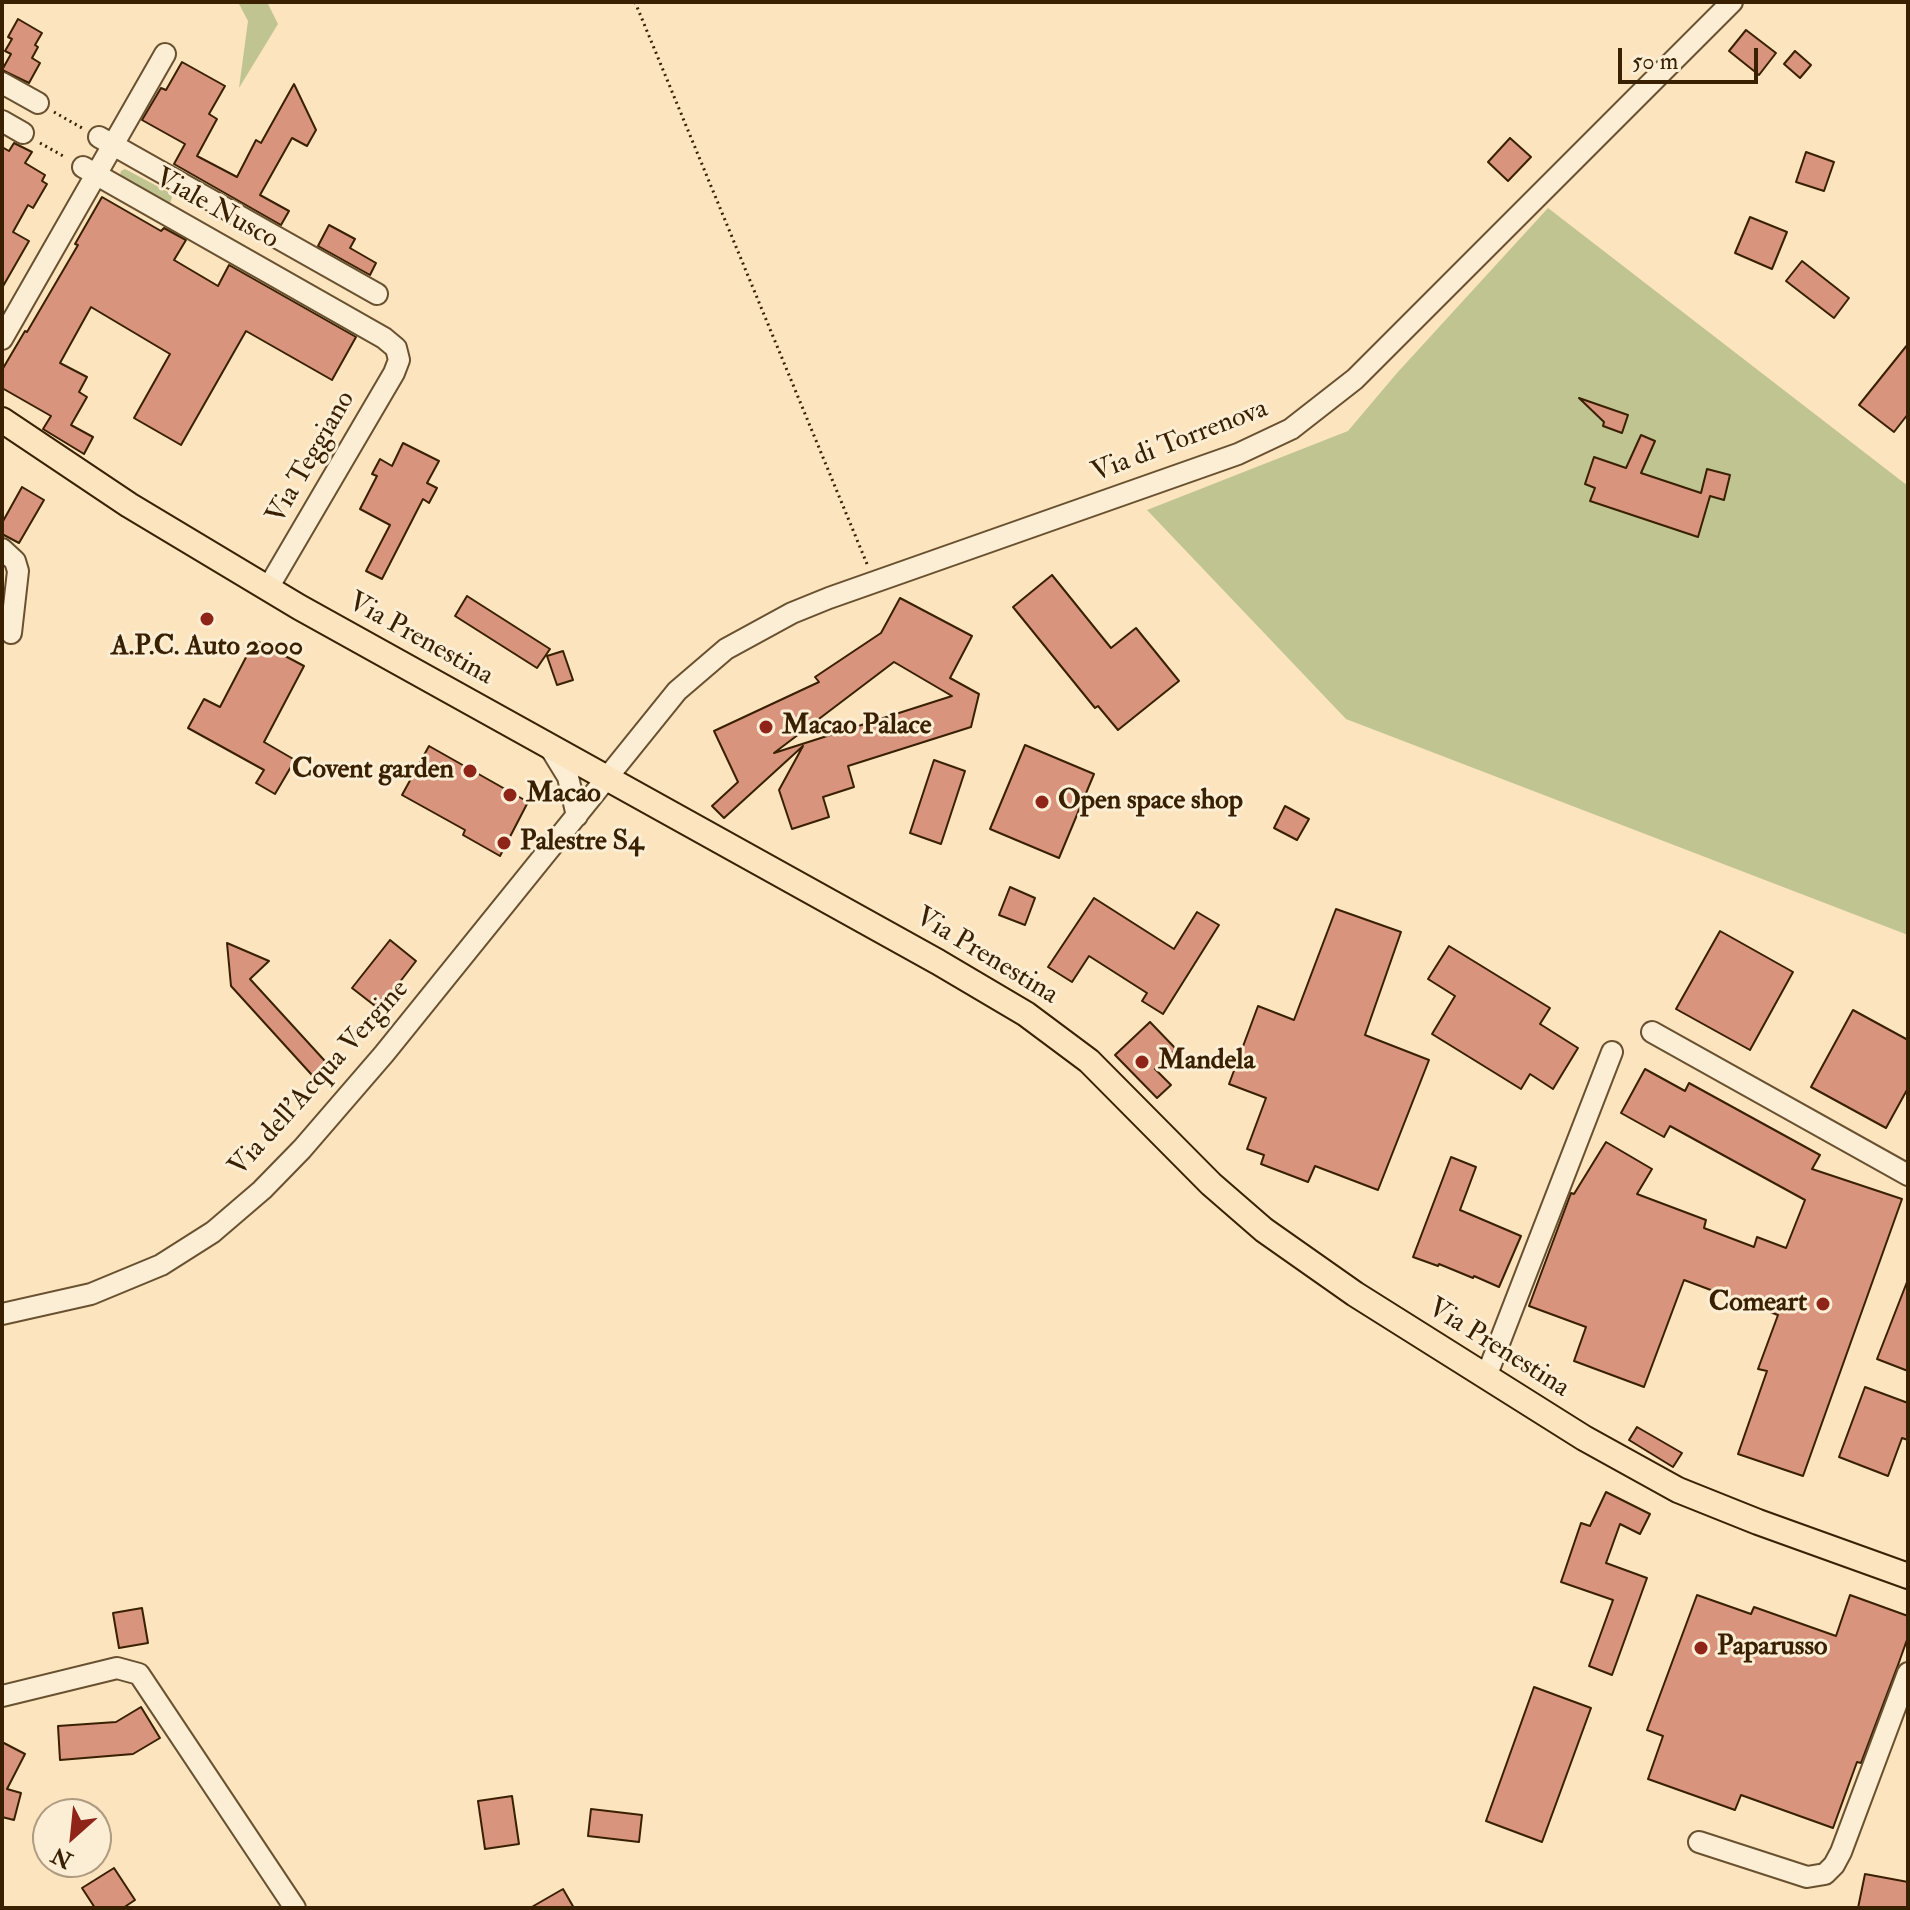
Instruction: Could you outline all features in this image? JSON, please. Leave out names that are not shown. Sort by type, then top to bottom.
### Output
[{"type":"main road","name":"Via Prenestina","points":[[2,420],[129,505],[268,588],[938,962],[1042,1024],[1089,1061],[1211,1184],[1264,1230],[1355,1294],[1608,1452],[1678,1490],[1778,1530],[1908,1576]]},
{"type":"street","name":"Via di Torrenova","points":[[607,779],[677,691],[726,649],[792,613],[1238,454],[1291,429],[1355,379],[1732,2]]},
{"type":"street","points":[[2,339],[107,141],[165,54]]},
{"type":"street","points":[[2,103],[2,84],[38,103]]},
{"type":"street","points":[[2,121],[23,133]]},
{"type":"street","name":"Viale Nusco","points":[[107,141],[377,294]]},
{"type":"street","name":"Viale Nusco","points":[[90,171],[388,340],[398,354]]},
{"type":"street","points":[[186,225],[203,196]]},
{"type":"street","name":"Via Teggiano","points":[[268,588],[394,373],[398,354]]},
{"type":"street","points":[[2,549],[15,561],[18,571],[11,633]]},
{"type":"street","points":[[549,746],[568,777],[577,816]]},
{"type":"street","name":"Via dell'Acqua Vergine","points":[[2,1314],[78,1298],[134,1278],[187,1250],[238,1211],[289,1163],[345,1101],[607,779]]},
{"type":"street","points":[[1652,1032],[1908,1175]]},
{"type":"street","points":[[1486,1377],[1612,1052]]},
{"type":"street","points":[[2,1696],[117,1668],[139,1674],[295,1908]]},
{"type":"street","points":[[1699,1842],[1807,1877],[1825,1874],[1841,1852],[1908,1673]]},
{"type":"path","points":[[635,2],[874,582]]},
{"type":"path","points":[[38,103],[107,141]]},
{"type":"path","points":[[23,133],[90,171]]},
{"type":"green space","points":[[238,2],[267,2],[278,24],[239,88],[248,21]]},
{"type":"green space","points":[[125,169],[168,192],[172,197],[170,204],[167,206],[119,179],[121,171]]},
{"type":"green space","points":[[1548,208],[1908,486],[1908,935],[1346,719],[1147,510],[1348,431]]},
{"type":"building","points":[[18,19],[42,33],[32,58],[40,63],[29,83],[2,70],[11,54],[5,51],[12,39],[8,37]]},
{"type":"building","points":[[1746,30],[1776,53],[1759,75],[1729,51]]},
{"type":"building","points":[[1795,51],[1811,65],[1800,78],[1784,64]]},
{"type":"building","points":[[182,62],[225,86],[209,114],[217,119],[197,156],[237,177],[256,140],[261,143],[294,84],[316,130],[307,146],[292,138],[260,195],[289,211],[281,225],[174,164],[185,144],[142,120],[161,88],[166,90]]},
{"type":"building","points":[[1510,138],[1531,157],[1508,181],[1488,162]]},
{"type":"building","points":[[14,143],[32,152],[25,163],[45,175],[42,181],[47,184],[33,208],[28,205],[13,232],[29,241],[2,288],[2,147],[9,151]]},
{"type":"building","points":[[1806,152],[1834,162],[1824,191],[1796,182]]},
{"type":"building","points":[[102,197],[161,231],[164,228],[186,240],[174,260],[218,286],[229,265],[356,337],[332,380],[246,331],[181,445],[134,418],[170,354],[91,307],[60,363],[87,377],[79,392],[87,397],[71,425],[93,437],[84,454],[43,429],[51,416],[2,388],[2,370],[78,245],[75,244]]},
{"type":"building","points":[[1750,217],[1787,232],[1772,269],[1735,253]]},
{"type":"building","points":[[329,225],[355,239],[350,248],[376,263],[370,275],[318,246]]},
{"type":"building","points":[[1802,261],[1849,298],[1834,318],[1786,281]]},
{"type":"building","points":[[1908,344],[1908,414],[1894,432],[1859,405]]},
{"type":"building","points":[[1579,398],[1628,415],[1622,433],[1603,426],[1604,422]]},
{"type":"building","points":[[1641,435],[1655,441],[1641,473],[1701,493],[1707,469],[1730,475],[1724,500],[1710,496],[1698,537],[1590,501],[1595,488],[1585,484],[1594,457],[1626,468]]},
{"type":"building","points":[[403,443],[439,461],[427,483],[437,488],[429,503],[423,499],[382,579],[366,571],[390,525],[360,509],[377,476],[372,474],[380,459],[392,466]]},
{"type":"building","points":[[22,487],[44,500],[19,543],[2,534],[2,523]]},
{"type":"building","points":[[1052,575],[1111,648],[1136,628],[1179,681],[1118,730],[1098,706],[1095,708],[1013,607]]},
{"type":"building","points":[[467,596],[550,649],[537,668],[455,616]]},
{"type":"building","points":[[900,598],[972,636],[950,678],[979,694],[971,727],[848,766],[854,787],[823,797],[829,817],[792,829],[779,790],[803,746],[724,818],[712,806],[738,782],[714,731],[819,682],[815,677],[881,633]],"holes":[[[894,662],[952,696],[774,753]]]},
{"type":"building","points":[[255,640],[304,666],[264,742],[295,760],[275,794],[256,783],[264,770],[188,728],[204,699],[220,707]]},
{"type":"building","points":[[563,651],[573,680],[557,685],[547,656]]},
{"type":"building","name":"Open space shop","points":[[1025,745],[1094,774],[1059,858],[990,829]]},
{"type":"building","points":[[429,746],[528,802],[500,856],[463,835],[465,830],[402,795]]},
{"type":"building","points":[[934,760],[965,771],[941,844],[910,833]]},
{"type":"building","points":[[1285,806],[1309,819],[1297,840],[1274,828]]},
{"type":"building","points":[[1010,887],[1035,898],[1025,925],[999,915]]},
{"type":"building","points":[[1094,898],[1174,949],[1197,912],[1219,925],[1163,1014],[1142,1001],[1147,993],[1089,956],[1072,982],[1048,967]]},
{"type":"building","points":[[1336,909],[1401,932],[1365,1035],[1429,1060],[1378,1190],[1315,1166],[1308,1182],[1261,1164],[1264,1155],[1247,1149],[1266,1098],[1229,1084],[1258,1006],[1294,1020]]},
{"type":"building","points":[[1720,931],[1793,972],[1750,1050],[1676,1009]]},
{"type":"building","points":[[390,940],[416,961],[379,1009],[352,988]]},
{"type":"building","points":[[227,943],[269,961],[250,979],[335,1072],[321,1085],[231,986]]},
{"type":"building","points":[[1449,946],[1550,1008],[1540,1024],[1578,1048],[1553,1089],[1530,1074],[1521,1089],[1432,1034],[1455,996],[1428,979]]},
{"type":"building","points":[[1853,1010],[1908,1040],[1908,1088],[1886,1128],[1811,1087]]},
{"type":"building","name":"Mandela","points":[[1150,1022],[1176,1049],[1155,1069],[1171,1085],[1157,1098],[1115,1055]]},
{"type":"building","points":[[1645,1069],[1685,1091],[1689,1083],[1820,1155],[1812,1169],[1902,1199],[1803,1476],[1738,1454],[1767,1371],[1758,1369],[1778,1315],[1684,1280],[1644,1387],[1574,1361],[1586,1327],[1529,1306],[1571,1193],[1574,1194],[1606,1142],[1652,1169],[1637,1194],[1706,1220],[1704,1228],[1754,1247],[1757,1237],[1786,1248],[1805,1200],[1670,1126],[1664,1137],[1621,1113]]},
{"type":"building","points":[[1451,1157],[1476,1167],[1460,1210],[1521,1236],[1499,1287],[1413,1257]]},
{"type":"building","points":[[1908,1282],[1908,1371],[1877,1359]]},
{"type":"building","points":[[1865,1387],[1908,1403],[1908,1440],[1902,1438],[1888,1476],[1839,1457]]},
{"type":"building","points":[[1637,1427],[1682,1453],[1673,1467],[1629,1440]]},
{"type":"building","points":[[1606,1492],[1650,1514],[1640,1534],[1620,1524],[1606,1563],[1647,1578],[1612,1675],[1589,1666],[1613,1600],[1561,1582],[1581,1523],[1590,1526]]},
{"type":"building","points":[[1697,1595],[1751,1614],[1754,1607],[1836,1636],[1850,1595],[1908,1616],[1908,1637],[1833,1828],[1741,1795],[1735,1810],[1648,1779],[1663,1736],[1647,1730]]},
{"type":"building","points":[[142,1608],[148,1643],[119,1648],[113,1613]]},
{"type":"building","points":[[1534,1687],[1591,1708],[1542,1842],[1486,1821]]},
{"type":"building","points":[[141,1707],[160,1738],[133,1754],[60,1760],[58,1726],[116,1722]]},
{"type":"building","points":[[2,1742],[25,1754],[7,1789],[21,1793],[14,1820],[2,1817]]},
{"type":"building","points":[[512,1796],[519,1844],[485,1849],[478,1801]]},
{"type":"building","points":[[591,1809],[642,1815],[639,1842],[588,1836]]},
{"type":"building","points":[[112,1869],[135,1900],[123,1908],[95,1908],[82,1888],[98,1878],[112,1878]]},
{"type":"building","points":[[1865,1874],[1908,1882],[1908,1908],[1858,1908]]},
{"type":"building","points":[[563,1889],[574,1908],[530,1908]]},
{"type":"place","name":"A.P.C. Auto 2000","points":[[207,619]]},
{"type":"place","name":"Macao Palace","points":[[766,727]]},
{"type":"place","name":"Covent garden","points":[[470,771]]},
{"type":"place","name":"Macao","points":[[510,795]]},
{"type":"place","name":"Open space shop","points":[[1042,802]]},
{"type":"place","name":"Palestre S4","points":[[504,843]]},
{"type":"place","name":"Mandela","points":[[1142,1062]]},
{"type":"place","name":"Comeart","points":[[1823,1304]]},
{"type":"place","name":"Paparusso","points":[[1701,1648]]}]
